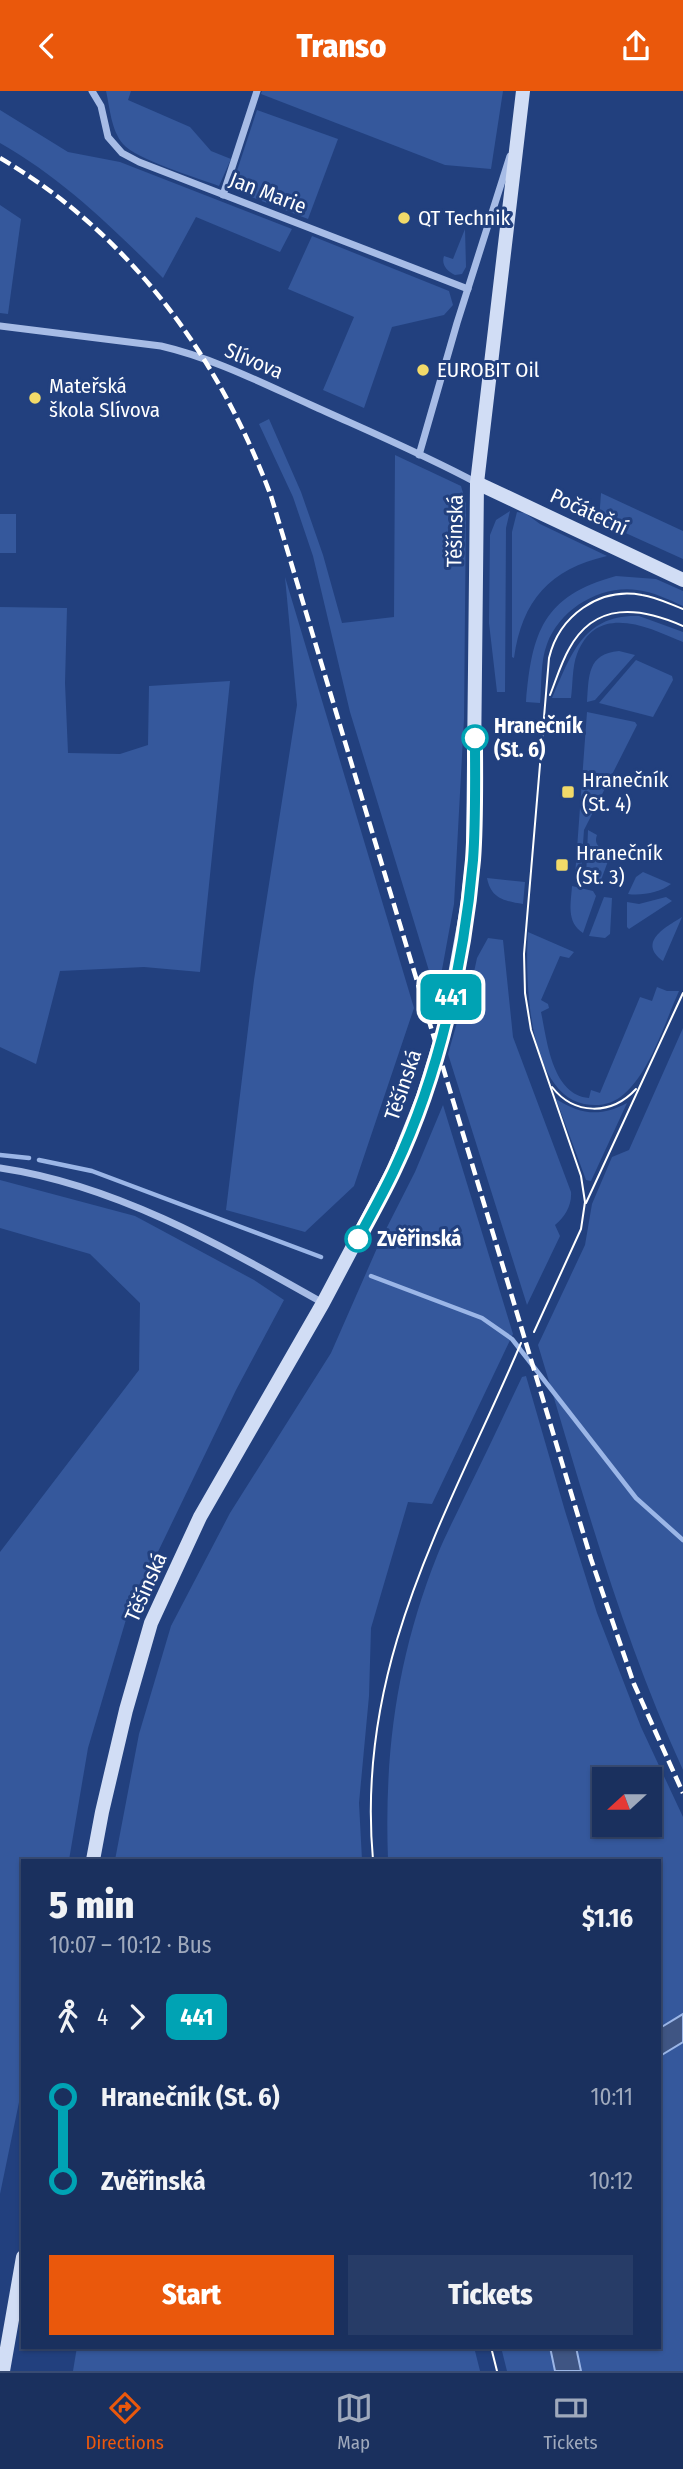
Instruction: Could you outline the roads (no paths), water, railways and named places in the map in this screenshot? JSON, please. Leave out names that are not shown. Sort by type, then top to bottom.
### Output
[{"type":"main road","name":"Těšínská","points":[[93,1859],[123,1723],[151,1623],[200,1517],[323,1303],[396,1167],[423,1097],[447,1019],[463,935],[473,857],[477,483],[523,91]]},
{"type":"main road","name":"Počáteční","points":[[477,483],[683,579]]},
{"type":"main road","points":[[2,2371],[21,2268]]},
{"type":"street","name":"Jan Marie","points":[[92,91],[100,106],[108,137],[122,153],[139,162],[468,289]]},
{"type":"street","points":[[223,195],[257,91]]},
{"type":"street","points":[[419,455],[504,173],[518,136]]},
{"type":"street","name":"Slívova","points":[[0,326],[181,350],[241,374],[477,483]]},
{"type":"street","points":[[0,1168],[66,1182],[146,1210],[323,1303]]},
{"type":"waterway","points":[[0,1155],[29,1158]]},
{"type":"waterway","points":[[39,1160],[92,1171],[321,1257]]},
{"type":"waterway","points":[[371,1276],[482,1318],[512,1339],[636,1498],[683,1540]]},
{"type":"tram line","points":[[534,1332],[581,1229],[585,1202],[581,1176],[531,1030],[525,993],[524,954],[549,658],[554,643],[571,617],[596,600],[626,594],[642,595],[683,609]]},
{"type":"tram line","points":[[550,695],[569,649],[592,622],[620,612],[635,612],[683,626]]},
{"type":"tram line","points":[[586,1203],[683,993]]},
{"type":"tram line","points":[[552,1087],[571,1103],[593,1109],[615,1104],[636,1089]]},
{"type":"tram line","points":[[373,1859],[371,1789],[378,1721],[392,1656],[412,1593],[437,1531],[521,1343]]},
{"type":"tram line","points":[[492,2349],[497,2371]]},
{"type":"railway","points":[[0,158],[47,189],[90,223],[165,303],[197,348],[250,445],[271,496],[591,1559],[634,1684],[683,1793]]},
{"type":"place","name":"QT Technik","points":[[404,218]]},
{"type":"place","name":"EUROBIT Oil","points":[[423,370]]},
{"type":"place","name":"Mateřská škola Slívova","points":[[35,398]]},
{"type":"place","name":"Hranečník (St. 6)","points":[[475,738]]},
{"type":"place","name":"Hranečník (St. 4)","points":[[568,792]]},
{"type":"place","name":"Hranečník (St. 3)","points":[[562,865]]},
{"type":"place","name":"Zvěřinská","points":[[358,1239]]}]
